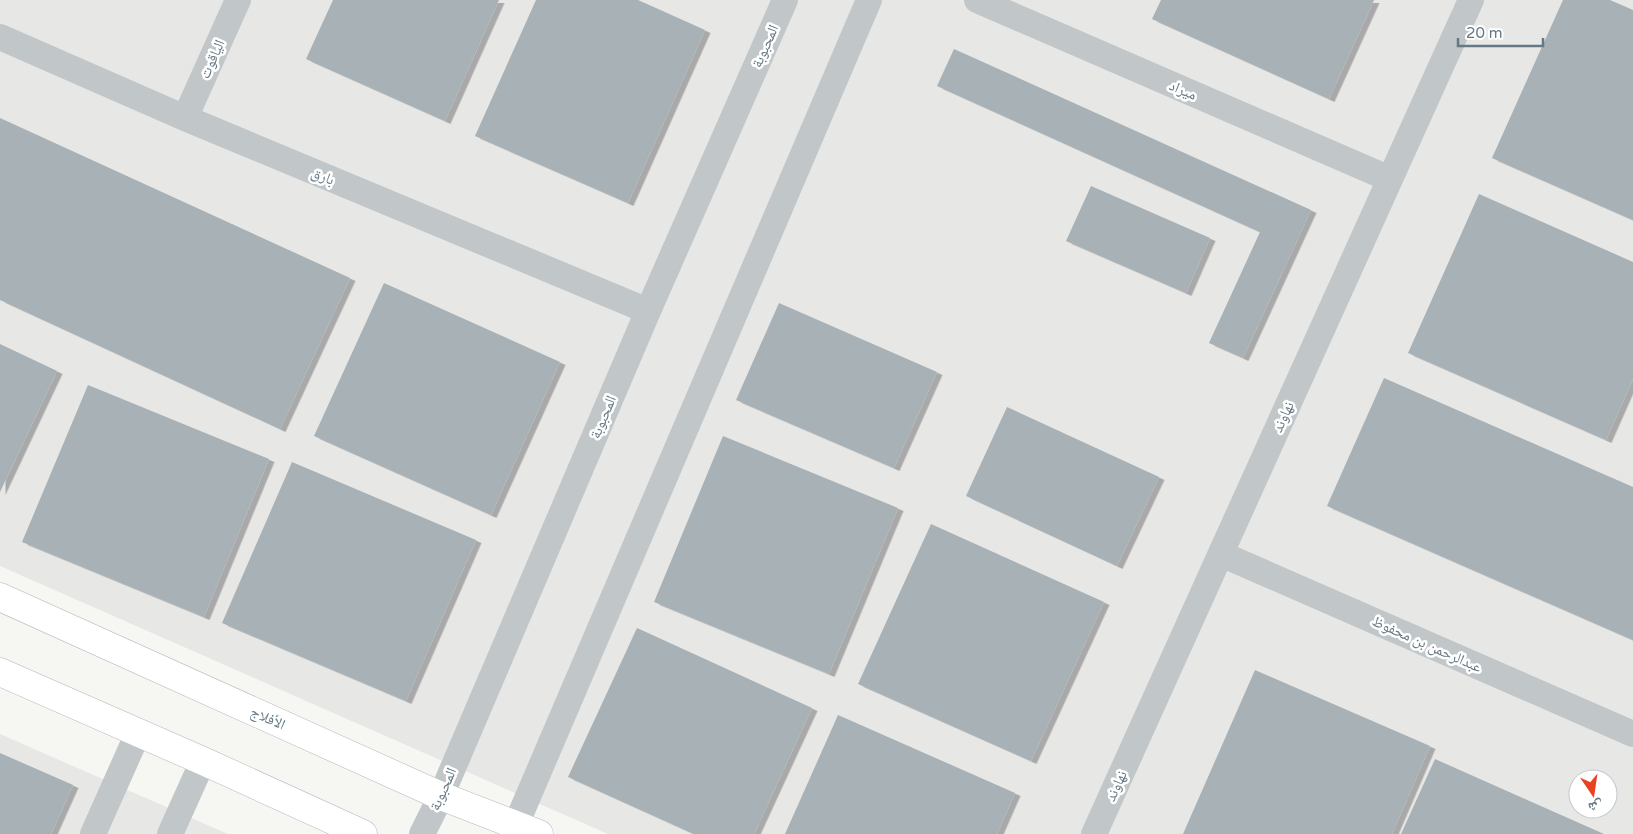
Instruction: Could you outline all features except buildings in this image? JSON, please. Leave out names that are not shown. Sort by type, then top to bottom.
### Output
[{"type":"street","name":"الياقوت","points":[[185,118],[238,0]]},
{"type":"street","name":"المحبوبة","points":[[422,834],[441,796],[648,311],[785,0]]},
{"type":"street","points":[[522,831],[869,0]]},
{"type":"street","name":"ميراد","points":[[977,0],[1390,179]]},
{"type":"street","name":"نهاوند","points":[[1094,834],[1471,0]]},
{"type":"street","name":"بارق","points":[[0,37],[185,118],[648,311]]},
{"type":"street","name":"عبدالرحمن بن محفوظ","points":[[1221,554],[1633,734]]},
{"type":"street","name":"الأفلاج","points":[[0,597],[522,831]]},
{"type":"street","points":[[0,672],[363,834]]},
{"type":"street","points":[[93,834],[138,733]]},
{"type":"street","points":[[170,834],[203,761]]},
{"type":"shaded area","points":[[0,0],[1633,0],[1633,834],[608,834],[0,566]]},
{"type":"shaded area","points":[[0,734],[228,834],[0,834]]}]
